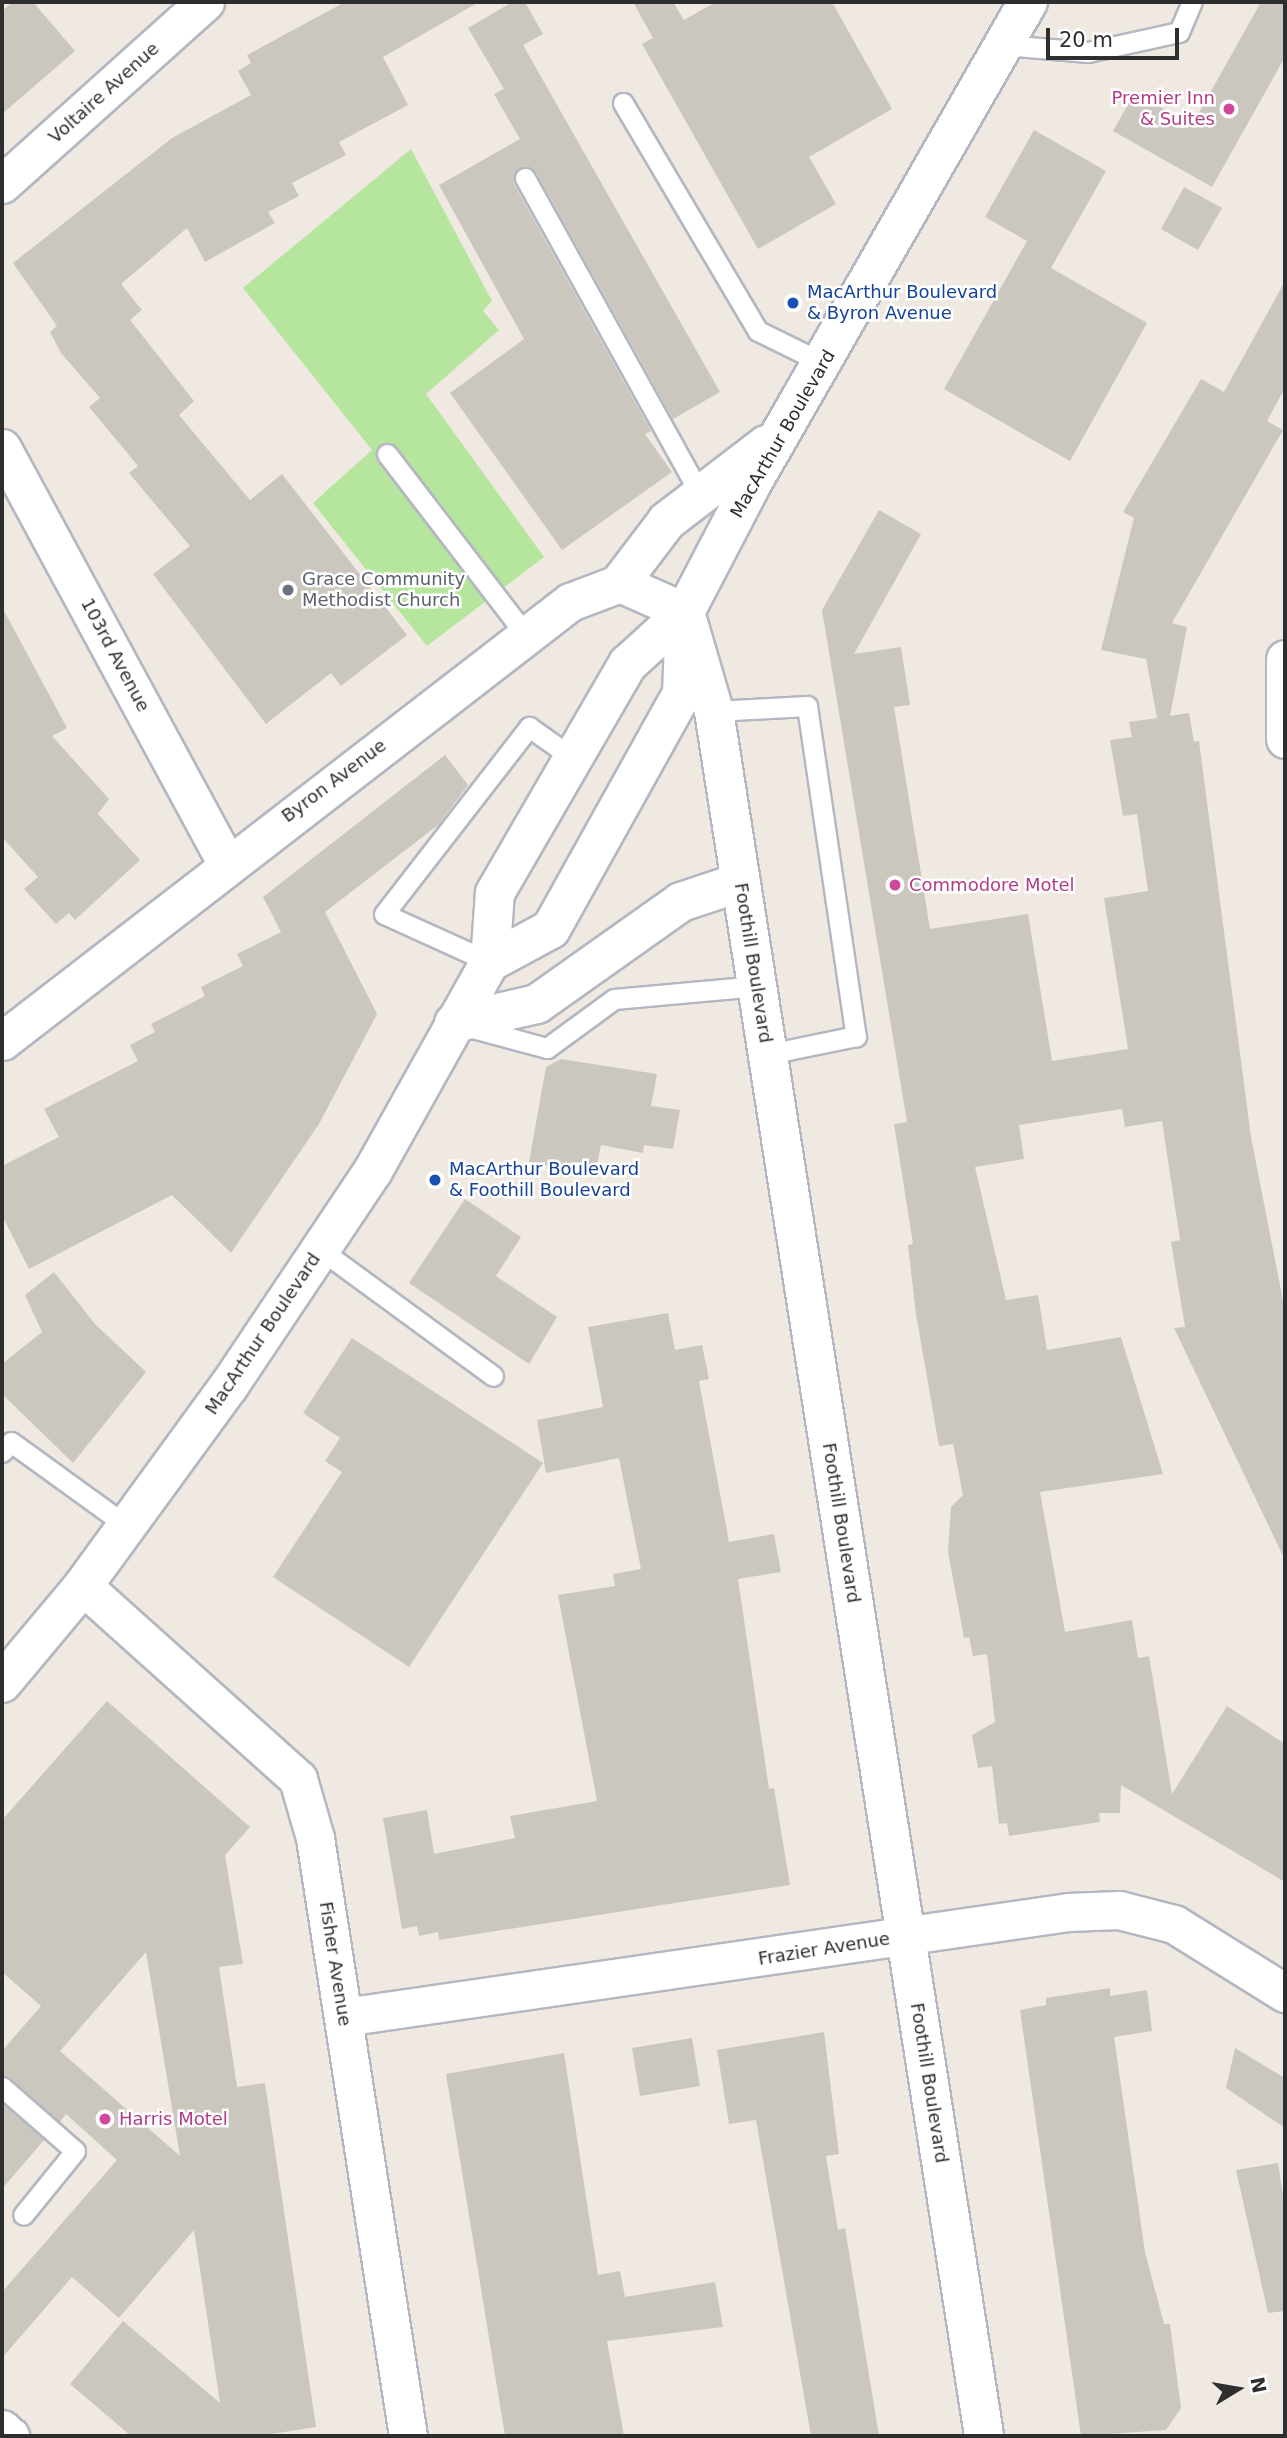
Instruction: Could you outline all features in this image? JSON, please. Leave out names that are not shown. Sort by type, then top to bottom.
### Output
[{"type":"main road","name":"MacArthur Boulevard","points":[[5,1672],[83,1586],[321,1250],[373,1171],[490,962],[495,893],[628,664],[685,612],[782,433],[825,364],[1028,2]]},
{"type":"main road","points":[[620,583],[667,520],[782,433]]},
{"type":"main road","name":"MacArthur Boulevard","points":[[490,962],[551,929],[620,808],[682,694],[685,612]]},
{"type":"main road","name":"Foothill Boulevard","points":[[685,612],[714,711],[984,2436]]},
{"type":"main road","points":[[454,1023],[537,1004],[681,902],[741,882]]},
{"type":"street","name":"Voltaire Avenue","points":[[2,184],[205,2]]},
{"type":"street","name":"103rd Avenue","points":[[2,448],[226,863]]},
{"type":"street","points":[[620,583],[685,612]]},
{"type":"street","name":"Byron Avenue","points":[[2,1041],[226,863],[570,602],[620,583]]},
{"type":"street","points":[[1284,721],[1285,659]]},
{"type":"street","name":"Fisher Avenue","points":[[83,1586],[298,1779],[315,1838],[408,2436]]},
{"type":"street","name":"Frazier Avenue","points":[[344,2017],[906,1936],[1119,1910],[1174,1924],[1285,1993]]},
{"type":"street","points":[[2,2429],[10,2436]]},
{"type":"lane","points":[[1004,46],[1088,52],[1179,32],[1192,2]]},
{"type":"lane","points":[[623,103],[758,331],[825,364]]},
{"type":"lane","points":[[526,178],[701,495]]},
{"type":"lane","points":[[387,454],[526,635]]},
{"type":"lane","points":[[714,711],[807,706],[856,1036],[768,1054]]},
{"type":"lane","points":[[490,962],[384,914],[529,727],[574,759]]},
{"type":"lane","points":[[454,1023],[547,1048],[614,999],[757,986]]},
{"type":"lane","points":[[321,1250],[493,1376]]},
{"type":"lane","points":[[2,1452],[11,1441],[127,1526]]},
{"type":"lane","points":[[2,2087],[75,2151],[23,2215]]},
{"type":"green space","points":[[411,149],[492,301],[483,311],[499,330],[426,394],[544,557],[427,646],[313,503],[372,450],[243,288]]},
{"type":"building","points":[[13,2],[33,2],[75,51],[2,114],[2,11]]},
{"type":"building","points":[[345,2],[479,2],[383,57],[408,105],[339,142],[346,155],[292,183],[299,196],[268,212],[275,223],[205,262],[187,228],[121,284],[142,310],[130,320],[194,401],[179,415],[250,500],[282,474],[407,635],[341,686],[331,673],[266,724],[153,574],[190,546],[129,473],[138,466],[89,407],[100,398],[61,353],[50,332],[57,326],[13,263],[172,138],[251,95],[238,71],[251,63],[247,55]]},
{"type":"building","points":[[512,2],[525,2],[543,34],[523,45],[720,392],[673,419],[536,172],[519,168],[514,184],[651,431],[645,434],[672,472],[562,550],[450,393],[524,339],[439,185],[520,139],[494,94],[504,89],[468,28]]},
{"type":"building","points":[[633,2],[673,2],[684,20],[716,2],[832,2],[892,109],[809,157],[836,204],[758,249],[642,44],[653,38]]},
{"type":"building","name":"Premier Inn & Suites","points":[[1261,2],[1285,2],[1285,57],[1212,187],[1113,131],[1135,92],[1192,125]]},
{"type":"building","points":[[1034,130],[1106,171],[1051,268],[1147,323],[1070,461],[944,389],[1027,241],[985,217]]},
{"type":"building","points":[[1184,187],[1222,208],[1198,250],[1161,229]]},
{"type":"building","points":[[1285,281],[1285,388],[1267,421],[1283,430],[1172,623],[1187,627],[1170,716],[1189,713],[1194,742],[1199,741],[1251,1137],[1285,1311],[1285,1560],[1174,1328],[1185,1327],[1171,1242],[1180,1240],[1162,1121],[1125,1127],[1122,1109],[1019,1125],[1024,1159],[975,1167],[1006,1300],[1038,1295],[1047,1350],[1121,1337],[1163,1474],[1040,1492],[1065,1632],[1132,1620],[1138,1658],[1149,1656],[1172,1794],[1227,1706],[1285,1744],[1285,1882],[1121,1785],[1120,1813],[1099,1813],[1100,1822],[1009,1836],[1007,1823],[999,1824],[992,1766],[978,1768],[972,1735],[995,1722],[987,1654],[973,1656],[969,1637],[964,1638],[948,1552],[951,1507],[963,1495],[953,1444],[939,1446],[916,1314],[908,1245],[913,1244],[894,1124],[907,1122],[822,610],[879,510],[921,534],[854,654],[901,647],[910,705],[894,707],[930,929],[1028,914],[1052,1061],[1128,1049],[1104,898],[1148,891],[1137,814],[1123,816],[1110,740],[1132,737],[1129,722],[1157,718],[1146,659],[1101,650],[1134,518],[1123,512],[1201,379],[1224,392]]},
{"type":"building","points":[[2,607],[67,728],[52,736],[109,799],[98,814],[140,860],[75,920],[69,913],[56,924],[24,889],[38,877],[2,837]]},
{"type":"building","points":[[445,755],[468,785],[438,825],[325,912],[377,1014],[319,1124],[231,1253],[172,1195],[29,1269],[2,1215],[2,1166],[59,1137],[44,1109],[138,1061],[130,1045],[155,1032],[151,1024],[205,996],[201,987],[243,966],[237,954],[281,932],[263,897]]},
{"type":"building","points":[[561,1059],[657,1074],[651,1106],[680,1110],[673,1149],[644,1145],[643,1153],[601,1145],[595,1175],[529,1162],[546,1067]]},
{"type":"building","points":[[465,1199],[521,1237],[496,1276],[557,1317],[529,1364],[409,1283]]},
{"type":"building","points":[[54,1272],[95,1324],[146,1372],[73,1463],[2,1394],[2,1364],[42,1332],[25,1295]]},
{"type":"building","points":[[668,1313],[675,1350],[702,1345],[709,1379],[699,1381],[729,1542],[774,1534],[781,1572],[738,1579],[769,1789],[774,1788],[790,1885],[439,1940],[438,1932],[419,1936],[417,1926],[402,1929],[383,1818],[427,1810],[434,1854],[515,1838],[510,1816],[597,1801],[558,1595],[615,1586],[613,1574],[641,1569],[619,1458],[546,1473],[537,1420],[603,1407],[588,1327]]},
{"type":"building","points":[[352,1338],[543,1463],[409,1667],[273,1577],[342,1472],[325,1461],[340,1438],[303,1413]]},
{"type":"building","points":[[107,1701],[250,1827],[225,1855],[243,1964],[219,1967],[237,2087],[265,2083],[316,2427],[259,2436],[131,2436],[70,2384],[123,2321],[220,2403],[194,2230],[119,2318],[72,2277],[2,2358],[2,2292],[117,2160],[66,2114],[60,2122],[2,2075],[2,2051],[41,2006],[2,1972],[2,1820]],"holes":[[[146,1952],[180,2156],[60,2051]]]},
{"type":"building","points":[[1110,1988],[1110,1996],[1147,1990],[1152,2031],[1114,2037],[1145,2252],[1164,2324],[1170,2324],[1181,2408],[1166,2430],[1081,2436],[1020,2010],[1046,2005],[1046,1998]]},
{"type":"building","points":[[824,2032],[839,2154],[826,2156],[838,2230],[845,2228],[879,2436],[811,2436],[756,2120],[729,2124],[717,2050]]},
{"type":"building","points":[[692,2038],[700,2086],[640,2096],[632,2048]]},
{"type":"building","points":[[1235,2048],[1285,2078],[1285,2128],[1226,2088]]},
{"type":"building","points":[[564,2053],[598,2275],[620,2271],[625,2297],[715,2282],[723,2327],[607,2341],[624,2436],[505,2436],[446,2074]]},
{"type":"building","points":[[2,2103],[44,2140],[2,2189]]},
{"type":"building","points":[[1278,2163],[1285,2208],[1285,2311],[1268,2313],[1236,2170]]},
{"type":"place","name":"Premier Inn & Suites","points":[[1229,109]]},
{"type":"place","name":"MacArthur Boulevard & Byron Avenue","points":[[793,303]]},
{"type":"place","name":"Grace Community Methodist Church","points":[[288,590]]},
{"type":"place","name":"Commodore Motel","points":[[895,885]]},
{"type":"place","name":"MacArthur Boulevard & Foothill Boulevard","points":[[435,1180]]},
{"type":"place","name":"Harris Motel","points":[[105,2119]]}]
